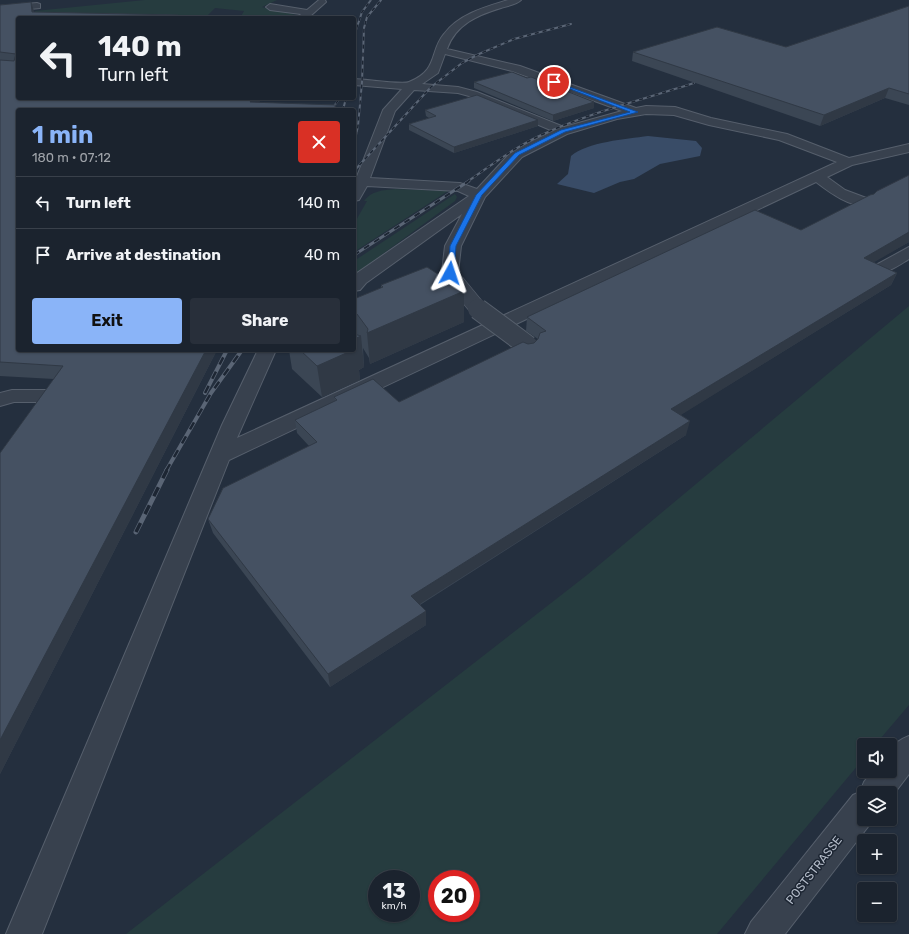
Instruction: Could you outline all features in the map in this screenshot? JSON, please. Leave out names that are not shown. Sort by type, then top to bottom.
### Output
[{"type":"street","points":[[356,193],[362,182],[389,110],[411,86],[434,71],[443,51],[447,36],[458,24],[482,11],[517,0]]},
{"type":"street","points":[[270,7],[305,16],[322,2]]},
{"type":"street","points":[[0,9],[37,6]]},
{"type":"street","points":[[443,51],[472,55],[514,68],[635,112]]},
{"type":"street","points":[[356,82],[445,88],[473,94],[563,131]]},
{"type":"street","points":[[356,284],[360,279],[479,195],[517,154],[563,131],[635,112],[646,110],[675,111],[709,121],[783,137],[848,162]]},
{"type":"street","points":[[220,454],[848,162],[909,148]]},
{"type":"street","points":[[817,176],[840,193],[864,202]]},
{"type":"street","points":[[362,182],[460,187],[479,195]]},
{"type":"street","points":[[479,195],[453,246],[453,278],[463,294],[483,313],[528,346]]},
{"type":"street","points":[[882,268],[909,252]]},
{"type":"street","points":[[407,299],[453,278]]},
{"type":"street","points":[[24,934],[220,454],[270,352]]},
{"type":"street","points":[[0,400],[12,396],[47,396]]},
{"type":"street","points":[[882,786],[906,761]]},
{"type":"street","name":"POSTSTRASSE","points":[[763,934],[857,815]]},
{"type":"green space","points":[[145,0],[277,0],[262,7],[296,15],[241,16],[244,11],[215,8],[208,15],[204,16],[36,16],[35,11]]},
{"type":"green space","points":[[395,189],[448,191],[356,251],[356,220],[367,201],[364,201],[370,195]]},
{"type":"green space","points":[[455,194],[457,197],[455,201],[356,274],[356,260]]},
{"type":"green space","points":[[909,306],[909,705],[881,738],[857,738],[857,766],[717,934],[126,934],[587,575]]},
{"type":"water","points":[[648,136],[696,141],[702,148],[700,156],[660,164],[634,179],[620,182],[594,193],[557,184],[568,174],[571,156],[578,151],[597,144]]},
{"type":"building","points":[[31,2],[32,12],[178,15],[16,16],[16,54],[0,52],[0,5]]},
{"type":"building","points":[[909,6],[909,94],[889,88],[824,115],[633,52],[717,27],[786,47]]},
{"type":"building","points":[[16,54],[16,100],[252,100],[250,102],[336,105],[334,108],[16,108],[16,352],[205,352],[0,740],[0,453],[63,366],[0,362],[0,60],[14,61]]},
{"type":"building","points":[[512,72],[527,78],[531,77],[594,102],[553,115],[474,82]]},
{"type":"building","points":[[477,95],[538,120],[454,147],[409,124],[436,116],[425,110]]},
{"type":"building","points":[[909,175],[909,232],[864,258],[897,273],[671,409],[690,421],[411,596],[426,611],[328,674],[208,519],[223,488],[317,442],[295,420],[337,400],[334,397],[373,379],[399,402],[523,342],[528,344],[534,343],[538,339],[540,333],[546,331],[527,317],[755,210],[801,230]]},
{"type":"building","points":[[427,267],[464,291],[367,333],[368,329],[356,314],[356,298],[383,287],[381,285]]},
{"type":"building","points":[[302,352],[348,352],[317,366]]},
{"type":"railway","points":[[356,30],[362,12],[371,0]]},
{"type":"railway","points":[[356,135],[362,82],[364,28],[367,17],[381,0]]},
{"type":"railway","points":[[356,169],[431,87],[462,63],[514,39],[571,24]]},
{"type":"railway","points":[[467,182],[519,147],[556,128],[595,114],[694,83]]},
{"type":"railway","points":[[332,108],[338,100]]},
{"type":"railway","points":[[344,108],[346,100]]},
{"type":"railway","points":[[356,254],[469,181]]},
{"type":"railway","points":[[205,393],[226,352]]},
{"type":"railway","points":[[166,471],[211,393],[241,352]]},
{"type":"railway","points":[[136,532],[167,470]]},
{"type":"route","points":[[450,273],[453,246],[479,195],[517,154],[540,141],[563,131],[615,116],[635,112],[554,82]]}]
